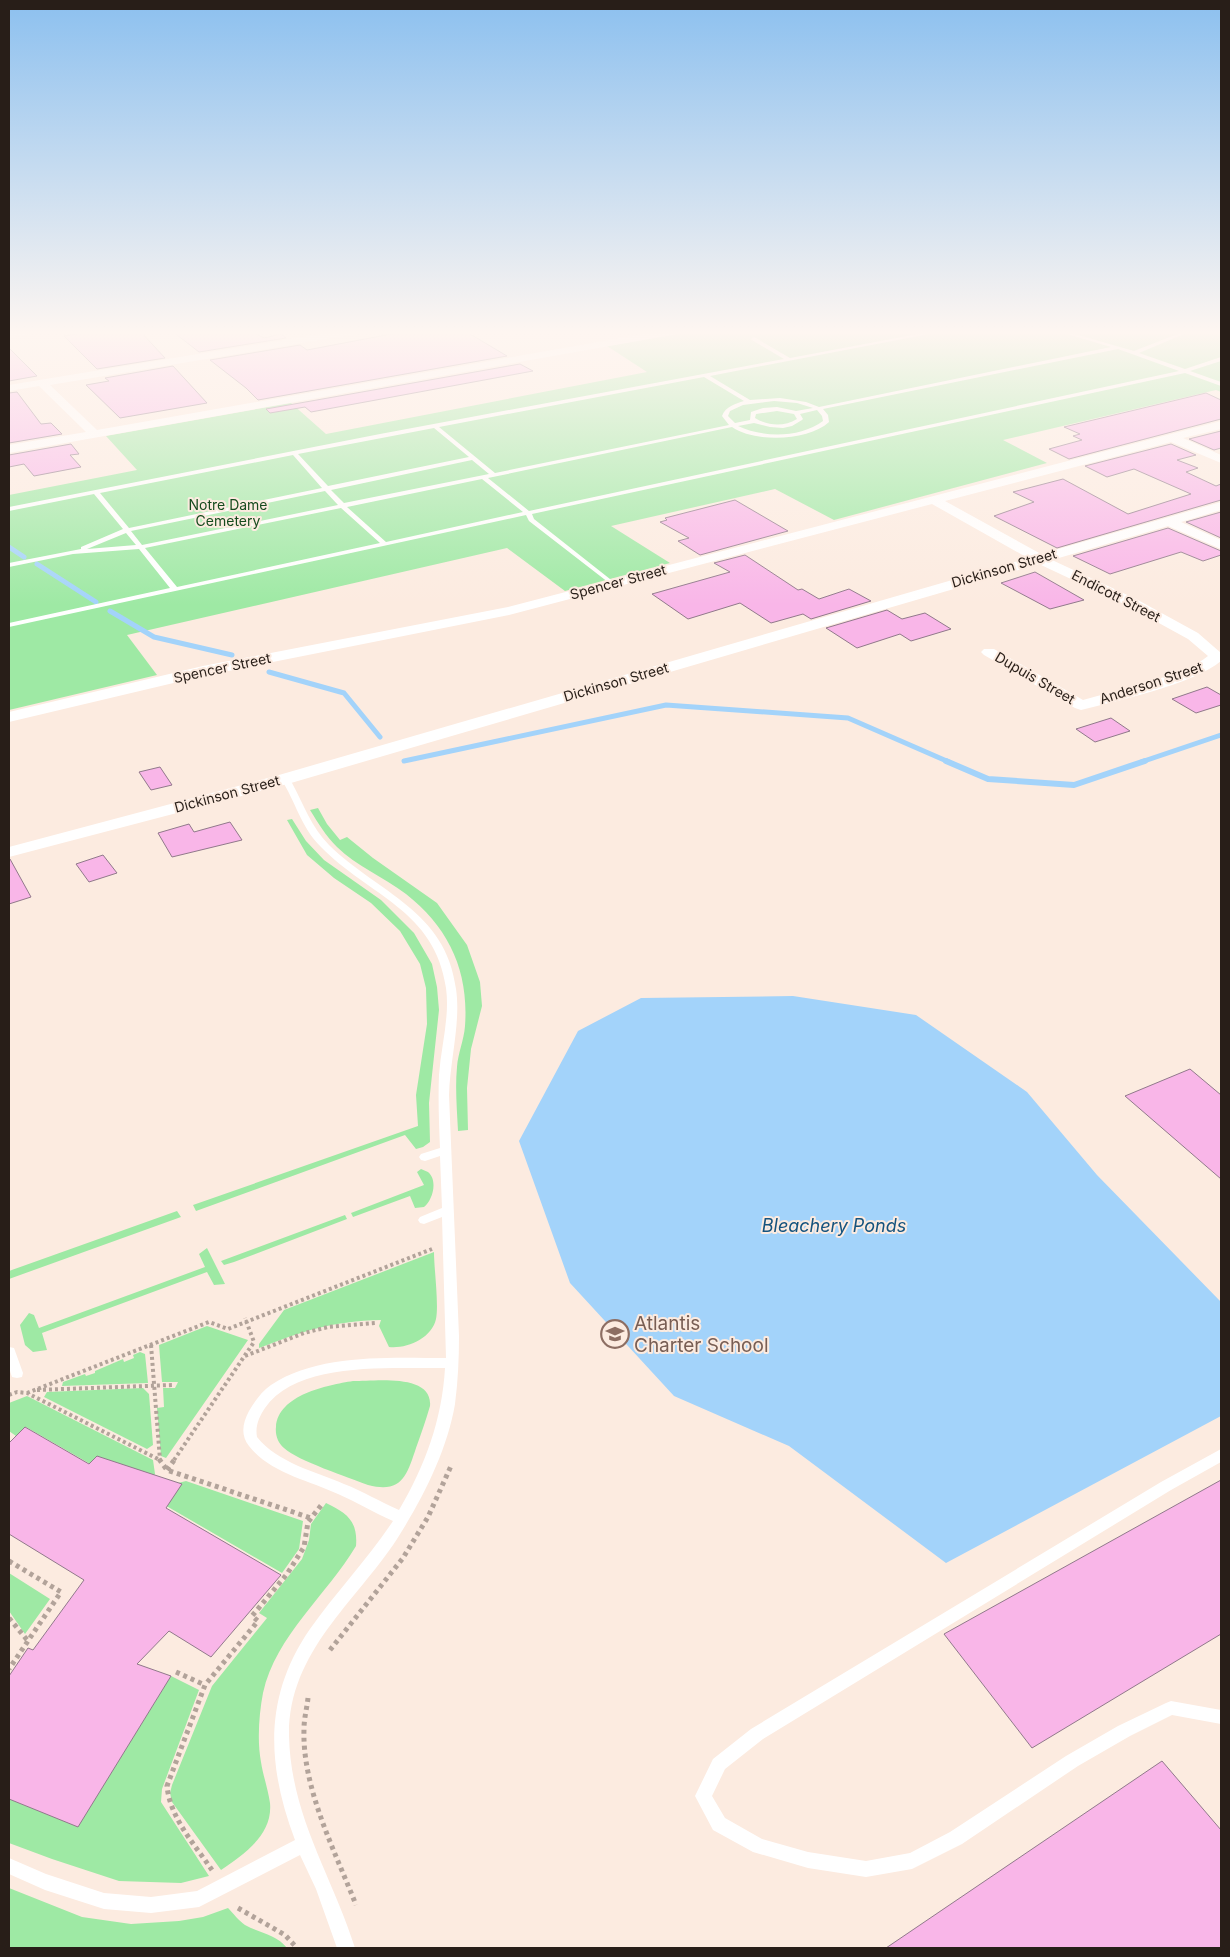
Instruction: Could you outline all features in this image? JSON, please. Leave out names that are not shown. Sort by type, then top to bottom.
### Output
[{"type":"street","points":[[83,422],[95,434]]},
{"type":"street","points":[[9,449],[161,422]]},
{"type":"street","name":"Spencer Street","points":[[9,717],[203,671],[509,611],[1221,425]]},
{"type":"street","points":[[1172,438],[1221,459]]},
{"type":"street","name":"Endicott Street","points":[[932,499],[1038,558],[1131,602],[1193,636],[1216,655]]},
{"type":"street","name":"Dickinson Street","points":[[9,852],[285,779],[1221,506]]},
{"type":"street","points":[[1169,521],[1221,545]]},
{"type":"street","name":"Dupuis Street","points":[[990,652],[1081,705]]},
{"type":"street","name":"Anderson Street","points":[[1081,705],[1195,670],[1215,661],[1216,655]]},
{"type":"lane","points":[[9,509],[456,422]]},
{"type":"lane","points":[[730,422],[733,426],[763,434],[787,435],[817,429],[826,422]]},
{"type":"lane","points":[[9,565],[73,552],[141,547],[749,422]]},
{"type":"lane","points":[[759,422],[768,425],[785,425],[795,422]]},
{"type":"lane","points":[[9,625],[949,422]]},
{"type":"lane","points":[[436,426],[494,475]]},
{"type":"lane","points":[[294,453],[343,506],[385,544]]},
{"type":"lane","points":[[73,552],[127,530],[474,458]]},
{"type":"lane","points":[[483,477],[528,513],[531,520],[613,584]]},
{"type":"lane","points":[[96,492],[175,589]]},
{"type":"lane","points":[[285,779],[291,787],[303,816],[328,850],[409,909],[421,922],[438,948],[450,977],[453,993],[453,1016],[444,1090],[452,1336],[450,1388],[435,1448],[414,1498],[402,1518],[353,1586],[314,1634],[298,1659],[288,1686],[282,1717],[281,1746],[284,1775],[304,1844],[320,1877],[346,1948]]},
{"type":"lane","points":[[425,1158],[445,1150]]},
{"type":"lane","points":[[424,1220],[449,1210]]},
{"type":"lane","points":[[9,1352],[16,1373]]},
{"type":"lane","points":[[402,1518],[381,1509],[351,1492],[296,1471],[268,1456],[252,1441],[250,1428],[252,1418],[264,1398],[276,1388],[295,1378],[329,1368],[450,1363]]},
{"type":"lane","points":[[1221,1456],[1166,1486],[757,1734],[719,1764],[703,1796],[719,1824],[759,1846],[808,1860],[866,1870],[912,1860],[956,1838],[1072,1760],[1171,1708],[1221,1717]]},
{"type":"lane","points":[[9,1866],[45,1882],[104,1901],[151,1905],[199,1899],[304,1844]]},
{"type":"path","points":[[27,1393],[210,1322],[228,1329],[246,1320],[434,1248]]},
{"type":"path","points":[[167,1470],[254,1342],[246,1320]]},
{"type":"path","points":[[244,1356],[320,1329],[350,1324],[376,1323]]},
{"type":"path","points":[[151,1345],[152,1386],[159,1459]]},
{"type":"path","points":[[34,1390],[173,1385]]},
{"type":"path","points":[[9,1395],[17,1392],[27,1393],[159,1459],[167,1470],[311,1518]]},
{"type":"path","points":[[212,1870],[172,1808],[166,1795],[167,1786],[205,1685],[258,1621],[252,1616],[287,1574],[304,1547],[308,1522],[323,1503]]},
{"type":"path","points":[[9,1561],[61,1592],[9,1669]]},
{"type":"path","points":[[9,1618],[28,1641]]},
{"type":"path","points":[[176,1672],[205,1685]]},
{"type":"path","points":[[238,1908],[285,1935],[297,1948]]},
{"type":"green space","name":"Notre Dame Cemetery","points":[[183,422],[313,422],[326,434],[386,422],[1078,422],[1003,440],[1047,463],[834,520],[775,489],[611,526],[670,563],[565,591],[507,548],[127,635],[157,675],[9,710],[9,495],[137,470],[106,436]]},
{"type":"green space","points":[[318,808],[327,824],[340,840],[347,837],[373,858],[437,903],[467,945],[480,982],[482,1006],[471,1049],[467,1088],[468,1130],[458,1131],[456,1075],[465,1026],[465,1006],[464,987],[453,952],[445,936],[421,907],[406,894],[353,860],[333,843],[310,810]]},
{"type":"green space","points":[[292,819],[306,841],[324,860],[381,900],[414,933],[432,964],[439,1010],[429,1103],[430,1142],[416,1149],[405,1135],[196,1211],[193,1205],[418,1126],[416,1095],[427,1024],[426,988],[420,964],[400,931],[371,903],[334,878],[307,855],[287,820]]},
{"type":"green space","points":[[421,1169],[428,1172],[434,1185],[430,1200],[424,1207],[415,1208],[410,1196],[353,1217],[351,1213],[424,1185],[417,1172]]},
{"type":"green space","points":[[177,1211],[181,1217],[9,1279],[9,1271]]},
{"type":"green space","points":[[345,1215],[347,1219],[234,1262],[224,1265],[221,1261]]},
{"type":"green space","points":[[207,1248],[225,1284],[214,1285],[207,1272],[42,1333],[47,1350],[33,1352],[25,1345],[20,1325],[29,1313],[34,1315],[39,1328],[205,1267],[199,1254]]},
{"type":"green space","points":[[434,1252],[436,1319],[430,1332],[418,1341],[403,1346],[389,1347],[379,1326],[381,1320],[348,1322],[318,1328],[259,1348],[259,1344],[284,1310]]},
{"type":"green space","points":[[207,1326],[248,1340],[166,1458],[161,1456],[157,1408],[164,1407],[163,1388],[175,1388],[178,1382],[162,1382],[159,1345]]},
{"type":"green space","points":[[140,1352],[145,1354],[148,1383],[62,1386],[63,1382],[85,1374],[86,1376],[95,1373],[95,1371],[123,1359],[124,1362],[134,1358],[133,1355]]},
{"type":"green space","points":[[353,1381],[401,1381],[422,1388],[428,1395],[430,1406],[413,1458],[406,1474],[396,1484],[389,1487],[368,1485],[300,1458],[282,1446],[277,1439],[276,1427],[279,1416],[294,1399],[330,1385]]},
{"type":"green space","points":[[143,1388],[149,1394],[153,1445],[147,1449],[44,1397],[47,1392]]},
{"type":"green space","points":[[27,1396],[153,1460],[155,1474],[139,1492],[26,1427],[16,1436],[9,1431],[9,1403]]},
{"type":"green space","points":[[186,1481],[303,1521],[299,1549],[282,1573],[163,1504],[178,1483]]},
{"type":"green space","points":[[326,1503],[340,1510],[350,1519],[355,1530],[356,1546],[290,1634],[270,1672],[263,1693],[259,1736],[261,1762],[270,1803],[270,1814],[267,1825],[255,1842],[221,1870],[172,1802],[170,1793],[172,1785],[212,1686],[267,1618],[259,1613],[302,1559],[309,1540],[311,1524]]},
{"type":"green space","points":[[9,1573],[50,1599],[25,1634],[9,1611]]},
{"type":"green space","points":[[171,1676],[199,1690],[162,1789],[161,1802],[209,1876],[181,1883],[119,1881],[9,1843],[9,1799],[78,1826]]},
{"type":"green space","points":[[9,1888],[82,1917],[131,1924],[179,1921],[203,1917],[228,1908],[245,1925],[273,1937],[287,1948],[9,1948]]},
{"type":"water","name":"Bleachery Ponds","points":[[793,996],[916,1015],[1027,1092],[1097,1175],[1221,1302],[1221,1416],[946,1563],[789,1446],[674,1396],[570,1283],[519,1141],[578,1031],[641,998]]},
{"type":"building","points":[[9,422],[51,423],[62,434],[9,443]]},
{"type":"building","points":[[1084,422],[1208,422],[1069,459],[1049,449],[1082,440],[1073,436],[1080,434],[1064,427]]},
{"type":"building","points":[[1221,431],[1221,448],[1214,450],[1189,439]]},
{"type":"building","points":[[71,444],[79,454],[70,455],[81,467],[34,476],[24,464],[9,467],[9,455]]},
{"type":"building","points":[[1171,444],[1196,455],[1177,460],[1198,468],[1186,472],[1216,486],[1221,484],[1221,500],[1057,548],[994,516],[1034,502],[1013,492],[1063,479],[1128,514],[1191,494],[1134,469],[1107,477],[1085,466]]},
{"type":"building","points":[[735,500],[788,531],[700,555],[678,541],[689,538],[660,522],[667,520],[665,518]]},
{"type":"building","points":[[1221,512],[1221,538],[1186,522]]},
{"type":"building","points":[[1168,528],[1221,551],[1221,555],[1203,561],[1181,552],[1110,574],[1073,556]]},
{"type":"building","points":[[745,555],[798,590],[802,589],[819,599],[849,589],[871,601],[811,619],[803,614],[771,623],[740,603],[688,619],[652,594],[730,572],[714,563]]},
{"type":"building","points":[[1035,572],[1084,600],[1050,609],[1001,583]]},
{"type":"building","points":[[887,610],[902,619],[925,613],[951,629],[911,641],[900,634],[857,648],[826,628]]},
{"type":"building","points":[[1207,687],[1221,695],[1221,705],[1196,713],[1172,699]]},
{"type":"building","points":[[1111,718],[1130,731],[1095,742],[1076,729]]},
{"type":"building","points":[[160,767],[172,785],[151,790],[139,772]]},
{"type":"building","points":[[230,822],[242,840],[172,857],[158,833],[189,824],[194,832]]},
{"type":"building","points":[[103,855],[117,873],[89,882],[76,864]]},
{"type":"building","points":[[9,859],[31,897],[9,904]]},
{"type":"building","points":[[1190,1069],[1221,1095],[1221,1179],[1125,1096]]},
{"type":"building","points":[[25,1427],[89,1464],[97,1456],[182,1484],[166,1508],[281,1575],[211,1657],[169,1631],[137,1664],[171,1676],[78,1827],[9,1799],[9,1676],[28,1648],[33,1650],[84,1580],[9,1534],[9,1443]]},
{"type":"building","points":[[1221,1480],[1221,1634],[1032,1748],[944,1634]]},
{"type":"building","points":[[1162,1761],[1221,1830],[1221,1948],[886,1948]]},
{"type":"waterway","points":[[9,547],[24,557]]},
{"type":"waterway","points":[[37,564],[96,602]]},
{"type":"waterway","points":[[110,611],[154,637],[232,655]]},
{"type":"waterway","points":[[269,672],[344,693],[380,737]]},
{"type":"waterway","points":[[404,761],[666,705],[848,718],[949,762]]},
{"type":"waterway","points":[[1141,762],[1221,735]]},
{"type":"waterway","points":[[946,761],[988,779],[1074,785],[1145,761]]},
{"type":"place","name":"Atlantis Charter School","points":[[615,1334]]}]
